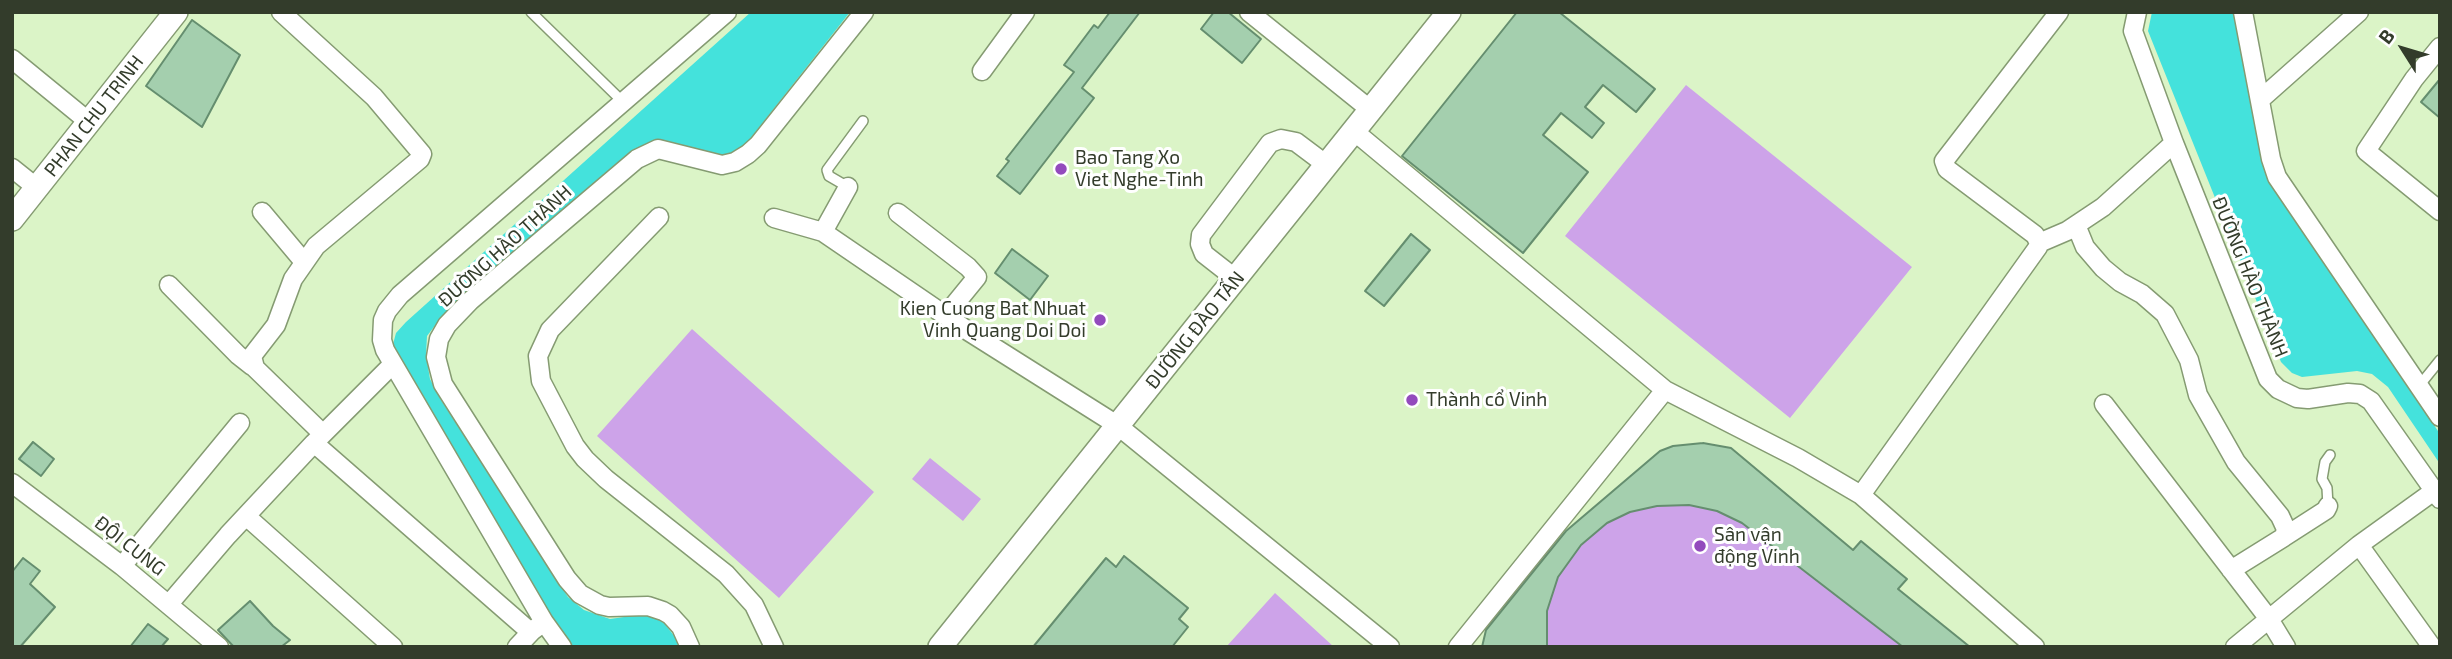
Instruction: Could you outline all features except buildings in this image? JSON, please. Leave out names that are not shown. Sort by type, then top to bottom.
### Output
[{"type":"street","name":"PHAN CHU TRINH","points":[[12,219],[176,12]]},
{"type":"street","points":[[252,366],[253,353],[276,325],[293,279],[324,237],[421,159],[422,154],[374,97],[281,12]]},
{"type":"street","points":[[562,647],[538,626],[393,364],[386,350],[382,329],[387,311],[393,303],[727,12]]},
{"type":"street","name":"ĐƯỜNG HÀO THÀNH","points":[[690,647],[676,620],[663,611],[648,606],[600,605],[573,588],[443,384],[436,357],[439,339],[447,325],[464,307],[637,159],[658,149],[722,164],[736,162],[748,154],[864,12]]},
{"type":"street","points":[[982,71],[1025,12]]},
{"type":"street","points":[[1249,12],[1372,111]]},
{"type":"street","name":"ĐƯỜNG ĐÀO TẤN","points":[[940,647],[1449,12]]},
{"type":"street","points":[[2039,243],[2035,235],[1947,169],[1944,161],[2059,12]]},
{"type":"street","name":"ĐƯỜNG HÀO THÀNH","points":[[2137,12],[2133,31],[2174,142],[2269,379],[2278,389],[2297,398],[2348,393],[2360,394],[2371,401],[2437,495]]},
{"type":"street","points":[[2244,12],[2271,159],[2282,186],[2440,417]]},
{"type":"street","points":[[2261,99],[2360,12]]},
{"type":"street","points":[[2440,47],[2414,79],[2366,151],[2440,211]]},
{"type":"street","points":[[12,59],[89,122]]},
{"type":"street","points":[[1355,132],[1665,390],[1798,458],[1861,495],[2035,647]]},
{"type":"street","points":[[1236,279],[1203,254],[1201,235],[1270,144],[1281,139],[1296,142],[1328,166]]},
{"type":"street","points":[[1861,495],[2036,251],[2039,243],[2076,225],[2103,207],[2174,142]]},
{"type":"street","points":[[12,168],[37,188]]},
{"type":"street","points":[[823,232],[848,187]]},
{"type":"street","points":[[262,212],[304,262]]},
{"type":"street","points":[[898,213],[968,267],[977,277],[946,315]]},
{"type":"street","points":[[659,217],[550,330],[538,356],[541,381],[575,446],[585,459],[606,479],[726,574],[754,604],[774,647]]},
{"type":"street","points":[[774,218],[823,232],[1117,425],[1390,647]]},
{"type":"street","points":[[2076,225],[2085,247],[2103,268],[2120,282],[2142,294],[2165,314],[2189,360],[2198,395],[2236,463],[2280,516],[2286,529],[2284,537]]},
{"type":"street","points":[[169,285],[252,366],[319,438],[527,629],[538,626]]},
{"type":"street","points":[[169,604],[246,516],[393,364]]},
{"type":"street","points":[[1458,647],[1665,390]]},
{"type":"street","points":[[2104,404],[2269,619],[2286,647]]},
{"type":"street","points":[[122,566],[240,424]]},
{"type":"street","name":"ĐỘI CUNG","points":[[12,483],[122,566],[219,647]]},
{"type":"street","points":[[2235,647],[2359,544],[2437,495]]},
{"type":"street","points":[[2231,570],[2326,510],[2328,506]]},
{"type":"street","points":[[246,516],[393,647]]},
{"type":"street","points":[[2359,544],[2432,647]]},
{"type":"street","points":[[517,647],[538,626]]},
{"type":"lane","points":[[531,12],[623,102]]},
{"type":"lane","points":[[848,187],[829,176],[827,170],[863,121]]},
{"type":"lane","points":[[2419,386],[2440,360]]},
{"type":"lane","points":[[2328,506],[2328,488],[2322,479],[2325,462],[2330,455]]},
{"type":"shaded area","points":[[1686,85],[1912,267],[1790,418],[1565,236]]},
{"type":"shaded area","points":[[692,329],[874,492],[779,598],[597,436]]},
{"type":"shaded area","name":"Sân vận động Vinh","points":[[1703,443],[1731,448],[1853,550],[1907,579],[1898,589],[1970,647],[1482,647],[1486,629],[1501,604],[1563,534],[1660,451],[1673,446]]},
{"type":"shaded area","points":[[930,458],[981,499],[963,521],[912,479]]},
{"type":"shaded area","points":[[1275,593],[1334,647],[1226,647]]},
{"type":"water","points":[[751,12],[850,12],[746,144],[734,154],[710,156],[672,142],[655,142],[639,149],[440,319],[427,336],[426,355],[430,379],[441,400],[568,597],[584,610],[610,619],[651,616],[664,623],[679,647],[570,647],[392,348],[396,333]]},
{"type":"water","points":[[2152,12],[2236,12],[2268,178],[2440,434],[2440,464],[2388,387],[2372,374],[2357,371],[2302,377],[2292,373],[2281,362],[2148,31]]},
{"type":"place","name":"Bao Tang Xo Viet Nghe-Tinh","points":[[1061,169]]},
{"type":"place","name":"Kien Cuong Bat Nhuat Vinh Quang Doi Doi","points":[[1100,320]]},
{"type":"place","name":"Thành cổ Vinh","points":[[1412,400]]},
{"type":"place","name":"Sân vận động Vinh","points":[[1700,546]]}]
